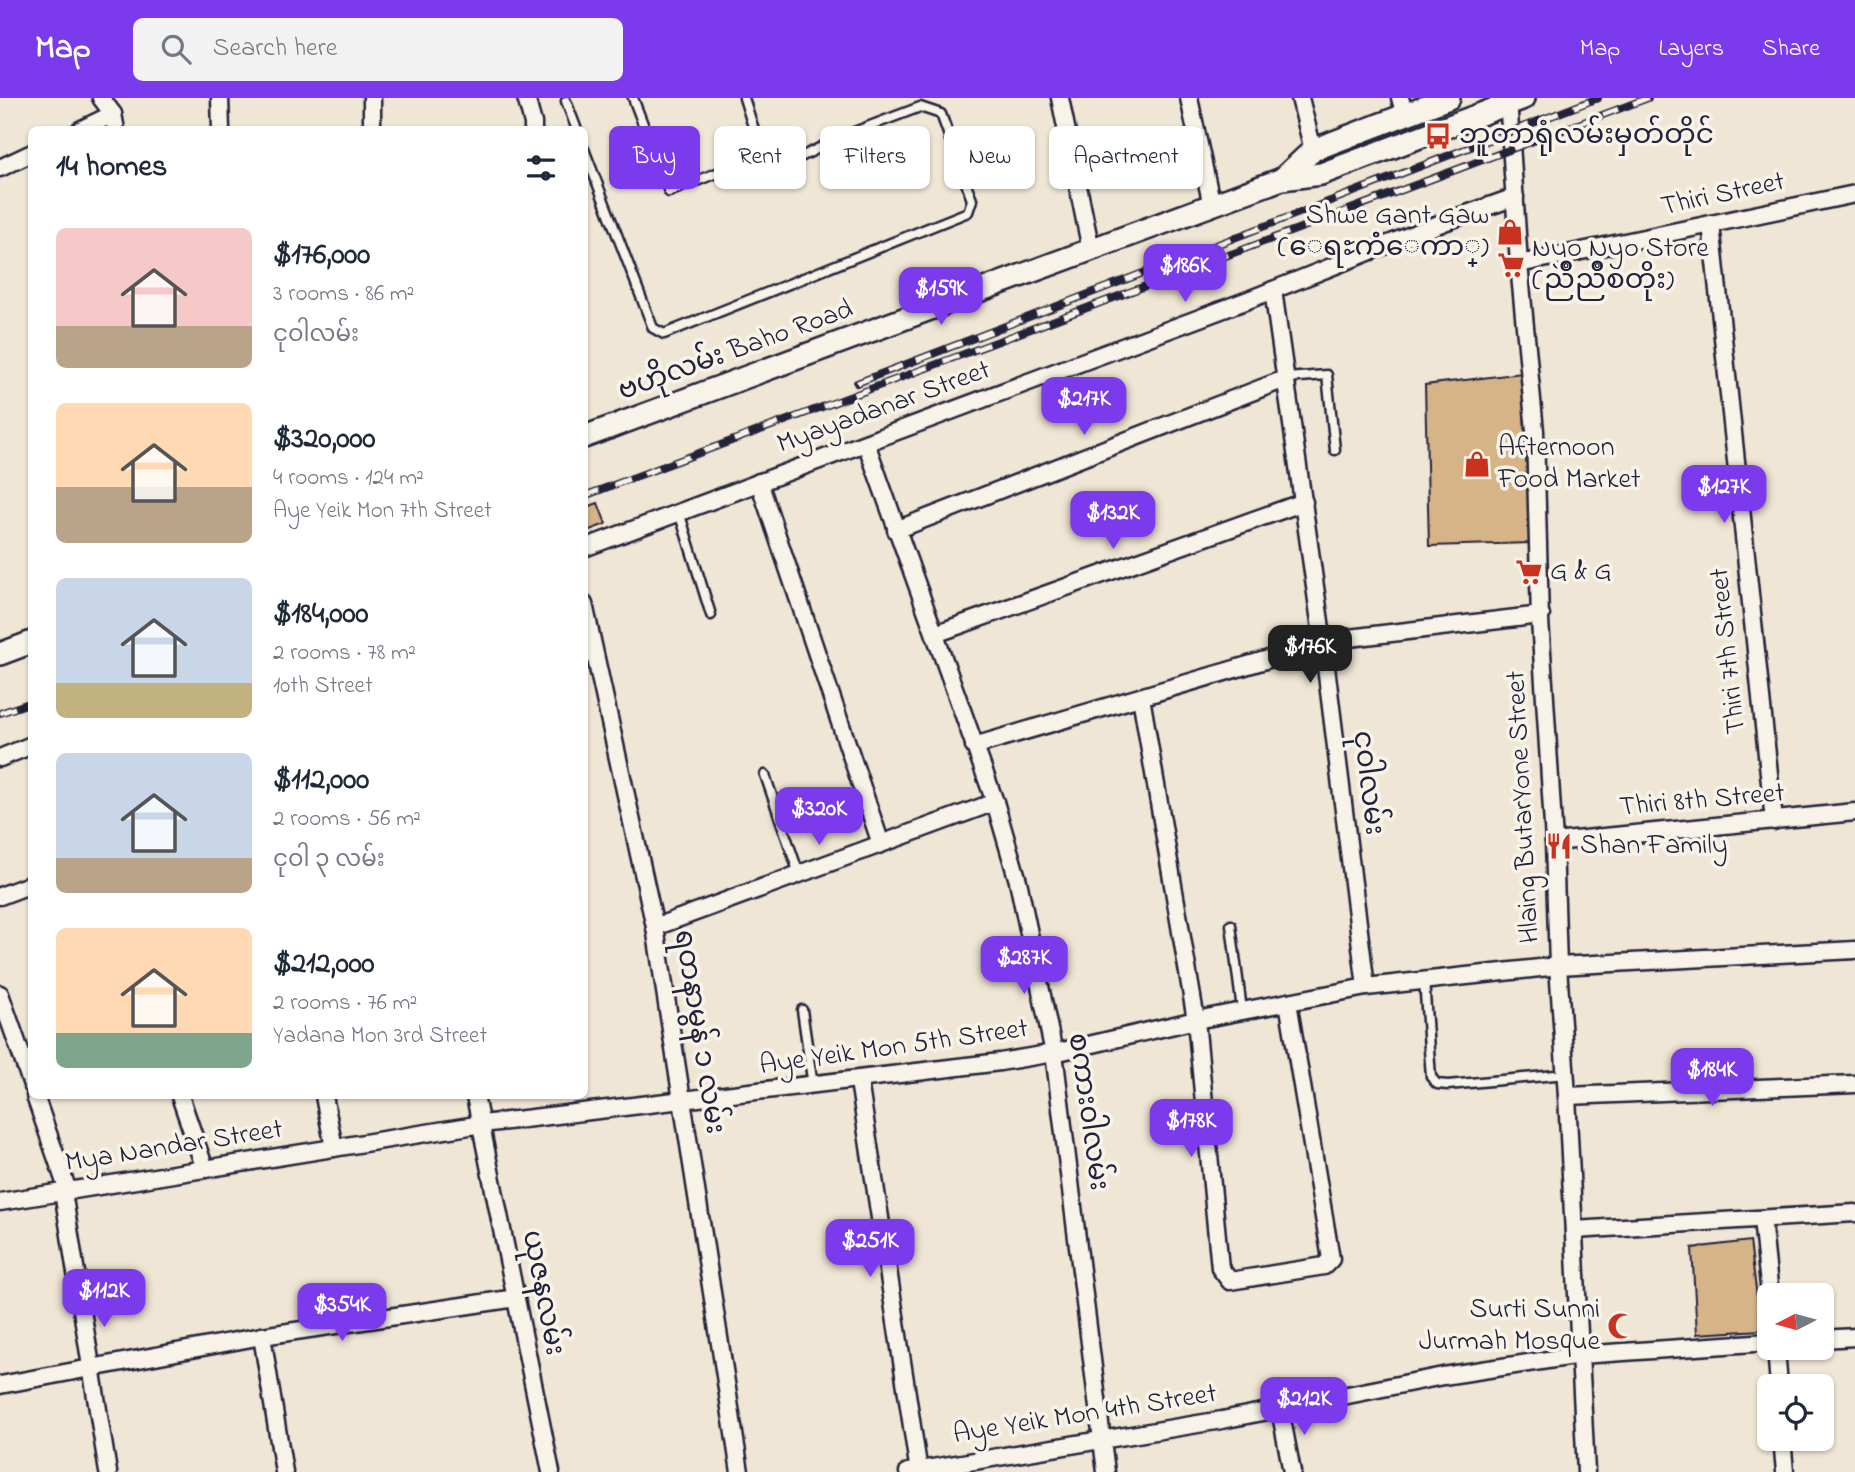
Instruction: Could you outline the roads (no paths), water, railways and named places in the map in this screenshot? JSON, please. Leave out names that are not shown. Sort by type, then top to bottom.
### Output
[{"type":"main road","name":"ဗဟိုလမ်း Baho Road","points":[[588,436],[1212,206],[1282,178],[1313,150],[1402,106],[1449,98]]},
{"type":"main road","points":[[1282,178],[1321,174],[1514,100]]},
{"type":"main road","points":[[0,654],[28,644]]},
{"type":"street","points":[[101,98],[114,122]]},
{"type":"street","points":[[220,98],[221,126]]},
{"type":"street","points":[[372,98],[372,126]]},
{"type":"street","points":[[526,98],[533,126]]},
{"type":"street","points":[[1060,98],[1091,250]]},
{"type":"street","points":[[1189,98],[1212,206]]},
{"type":"street","points":[[1300,98],[1313,150]]},
{"type":"street","name":"Hlaing ButarYone Street","points":[[1514,100],[1515,197],[1535,431],[1558,966],[1586,1472]]},
{"type":"street","points":[[0,168],[28,155]]},
{"type":"street","name":"Thiri Street","points":[[1519,264],[1855,194]]},
{"type":"street","name":"Myayadanar Street","points":[[588,546],[1515,197]]},
{"type":"street","name":"Thiri 7th Street","points":[[1711,224],[1774,821]]},
{"type":"street","name":"ငုဝါလမ်း","points":[[1273,290],[1323,643],[1366,987]]},
{"type":"street","points":[[897,530],[1285,379]]},
{"type":"street","name":"စကား၀ါလမ်း","points":[[866,443],[995,802],[1018,881],[1054,1053],[1106,1472]]},
{"type":"street","points":[[759,482],[881,844]]},
{"type":"street","points":[[935,634],[1304,502]]},
{"type":"street","points":[[974,746],[1323,643],[1541,615]]},
{"type":"street","name":"ရတနာမွန် ၁ လမ်း","points":[[588,622],[655,927],[740,1472]]},
{"type":"street","points":[[1141,697],[1196,1020],[1220,1268],[1230,1281],[1324,1266],[1331,1259],[1288,1002]]},
{"type":"street","points":[[0,758],[28,747]]},
{"type":"street","points":[[655,927],[995,802]]},
{"type":"street","name":"Thiri 8th Street","points":[[1554,842],[1855,812]]},
{"type":"street","points":[[0,896],[28,886]]},
{"type":"street","name":"Aye Yeik Mon 5th Street","points":[[482,1124],[859,1081],[1054,1053],[1242,1010],[1366,987],[1558,966],[1855,950]]},
{"type":"street","points":[[0,994],[28,1074]]},
{"type":"street","points":[[859,1081],[915,1471]]},
{"type":"street","points":[[1567,1096],[1855,1084]]},
{"type":"street","points":[[36,1099],[65,1191],[108,1472]]},
{"type":"street","points":[[181,1099],[205,1169]]},
{"type":"street","points":[[325,1099],[334,1148]]},
{"type":"street","name":"ယုဇနလမ်း","points":[[476,1099],[551,1472]]},
{"type":"street","name":"Mya Nandar Street","points":[[0,1202],[482,1124]]},
{"type":"street","points":[[1574,1230],[1855,1213]]},
{"type":"street","points":[[1762,1219],[1769,1283]]},
{"type":"street","points":[[0,1385],[262,1336],[516,1298]]},
{"type":"street","points":[[262,1336],[284,1472]]},
{"type":"street","points":[[1834,1338],[1855,1337]]},
{"type":"street","name":"Aye Yeik Mon 4th Street","points":[[915,1471],[1280,1409],[1443,1376],[1580,1355],[1757,1343]]},
{"type":"street","points":[[1280,1409],[1292,1472]]},
{"type":"street","points":[[1783,1451],[1785,1472]]},
{"type":"lane","points":[[633,98],[669,192],[714,174]]},
{"type":"lane","points":[[744,98],[753,126]]},
{"type":"lane","points":[[566,101],[575,126]]},
{"type":"lane","points":[[588,159],[653,328],[664,334],[968,212],[972,205],[941,114],[920,107],[846,135],[806,154]]},
{"type":"lane","points":[[1285,379],[1327,375],[1335,450]]},
{"type":"lane","points":[[679,512],[711,615]]},
{"type":"lane","points":[[765,775],[799,874]]},
{"type":"lane","points":[[1231,925],[1242,1010]]},
{"type":"lane","points":[[1424,981],[1431,1077],[1437,1084],[1566,1074]]},
{"type":"lane","points":[[802,1010],[813,1086]]},
{"type":"railway","points":[[857,383],[1598,98]]},
{"type":"railway","points":[[588,495],[1648,98]]},
{"type":"railway","points":[[0,713],[28,703]]},
{"type":"place","name":"ဘူတာရုံလမ်းမှတ်တိုင်","points":[[1438,136]]},
{"type":"place","name":"Shwe Gant Gaw (ေရႊကံံေကာ္)","points":[[1510,232]]},
{"type":"place","name":"Nyo Nyo Store (ညိဳညိဳစတိုး)","points":[[1511,265]]},
{"type":"place","name":"Afternoon Food Market","points":[[1477,464]]},
{"type":"place","name":"G & G","points":[[1529,572]]},
{"type":"place","name":"Shan Family","points":[[1559,846]]},
{"type":"place","name":"Surti Sunni Jurmah Mosque","points":[[1621,1326]]}]
